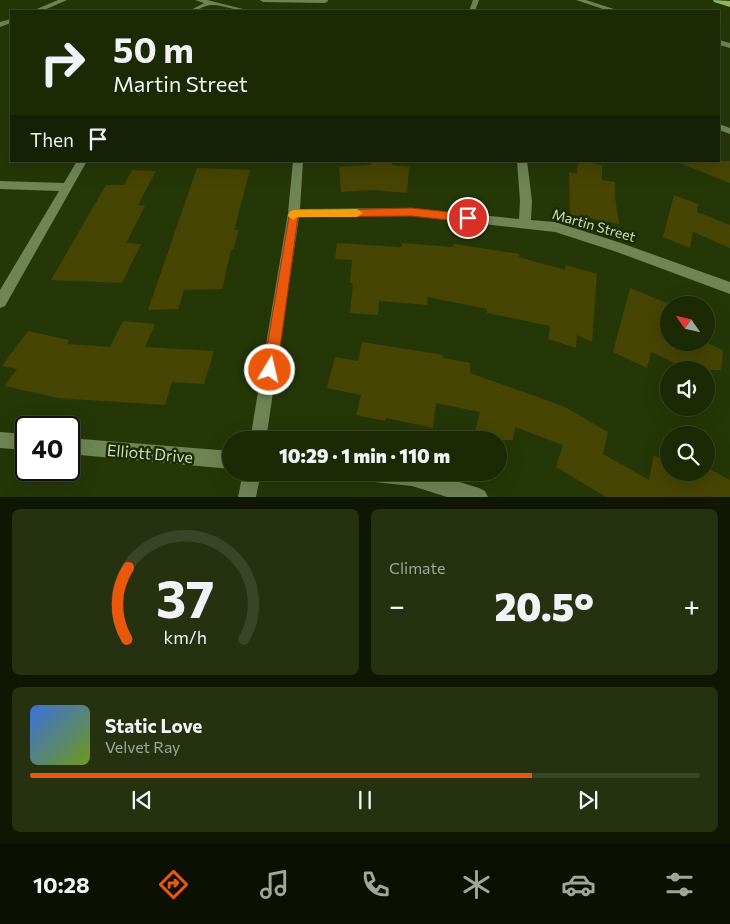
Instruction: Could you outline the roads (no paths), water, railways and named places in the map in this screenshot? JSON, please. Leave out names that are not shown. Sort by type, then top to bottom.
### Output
[{"type":"highway","points":[[717,0],[730,4]]},
{"type":"street","points":[[39,10],[64,0]]},
{"type":"street","points":[[198,0],[208,4],[241,10]]},
{"type":"street","points":[[254,0],[325,0]]},
{"type":"street","points":[[579,0],[613,10]]},
{"type":"street","points":[[194,10],[208,4]]},
{"type":"street","points":[[0,302],[81,162]]},
{"type":"street","points":[[259,431],[294,214],[298,162]]},
{"type":"street","points":[[522,162],[526,201],[525,223]]},
{"type":"street","points":[[0,185],[68,187]]},
{"type":"street","name":"Martin Street","points":[[294,214],[411,212],[525,223],[555,228],[621,248],[730,288]]},
{"type":"street","points":[[0,440],[15,441]]},
{"type":"street","name":"Elliott Drive","points":[[80,447],[222,459]]},
{"type":"street","points":[[247,496],[250,481]]},
{"type":"street","points":[[426,481],[479,496]]}]
